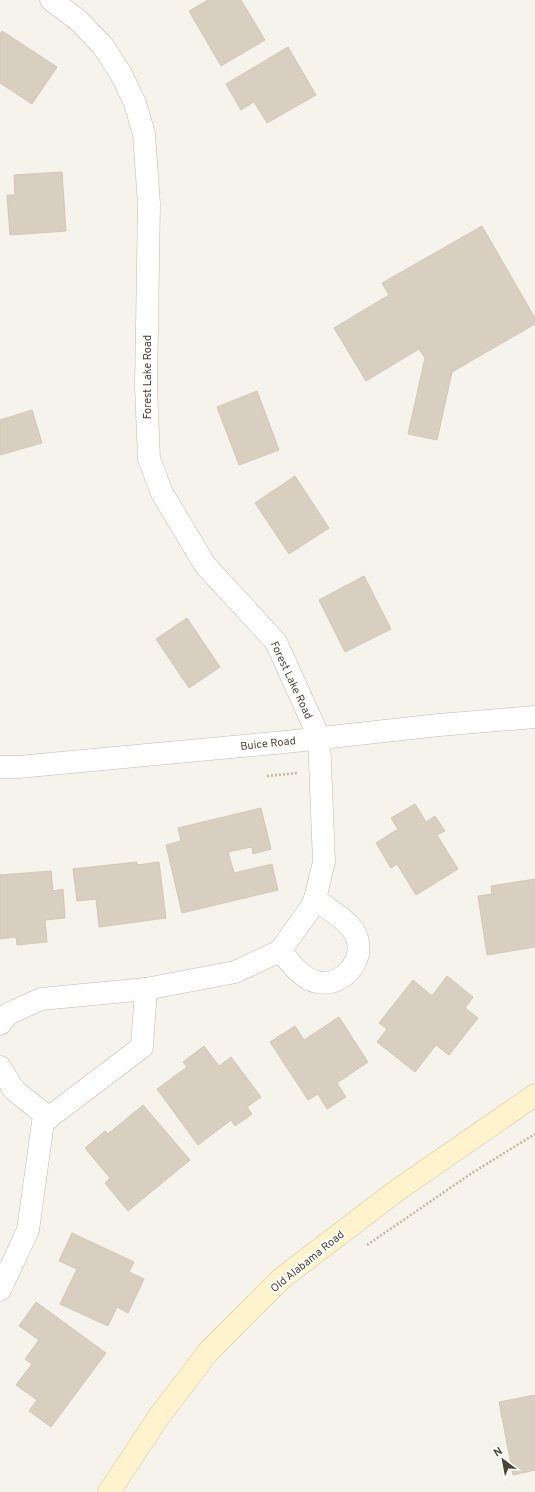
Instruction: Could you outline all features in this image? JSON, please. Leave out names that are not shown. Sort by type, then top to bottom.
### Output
[{"type":"main road","name":"Old Alabama Road","points":[[109,1492],[160,1415],[209,1351],[282,1278],[399,1189],[535,1095]]},
{"type":"street","name":"Forest Lake Road","points":[[51,0],[78,20],[103,46],[121,74],[135,103],[144,134],[149,204],[146,387],[149,459],[162,493],[205,565],[276,642],[319,738]]},
{"type":"street","name":"Buice Road","points":[[0,767],[18,767],[439,725],[535,717]]},
{"type":"street","points":[[0,1024],[8,1014],[41,999],[146,989],[235,972],[280,951],[310,910],[315,899],[324,862],[319,738]]},
{"type":"street","points":[[280,951],[305,977],[317,982],[330,982],[342,978],[352,969],[358,957],[358,944],[354,931],[345,922],[315,899]]},
{"type":"street","points":[[0,1290],[28,1230],[44,1122],[142,1047],[146,989]]},
{"type":"street","points":[[0,1067],[14,1090],[49,1118]]},
{"type":"path","points":[[363,1248],[472,1173],[535,1134]]},
{"type":"building","points":[[208,0],[241,0],[265,40],[221,66],[189,11]]},
{"type":"building","points":[[2,31],[57,67],[32,104],[0,83],[0,34]]},
{"type":"building","points":[[288,47],[316,95],[267,123],[254,102],[241,110],[226,84]]},
{"type":"building","points":[[62,172],[66,231],[10,235],[7,195],[15,195],[14,175]]},
{"type":"building","points":[[482,226],[535,318],[535,324],[452,372],[437,440],[408,434],[425,358],[419,349],[366,381],[334,328],[389,295],[382,283]]},
{"type":"building","points":[[257,391],[279,450],[239,465],[217,407]]},
{"type":"building","points":[[32,410],[42,443],[0,455],[0,420]]},
{"type":"building","points":[[295,476],[329,528],[289,554],[255,503]]},
{"type":"building","points":[[364,576],[391,629],[345,652],[319,600]]},
{"type":"building","points":[[187,618],[220,667],[189,688],[156,639]]},
{"type":"building","points":[[415,804],[426,822],[435,816],[445,831],[437,835],[458,869],[416,895],[397,864],[391,868],[376,843],[398,829],[391,818]]},
{"type":"building","points":[[261,808],[271,849],[253,854],[252,847],[228,852],[234,873],[272,864],[278,890],[182,913],[166,845],[181,841],[178,828]]},
{"type":"building","points":[[137,862],[137,865],[159,862],[166,918],[99,927],[96,899],[77,901],[73,869]]},
{"type":"building","points":[[51,871],[53,891],[63,889],[65,918],[45,920],[47,942],[17,945],[16,937],[0,939],[0,875]]},
{"type":"building","points":[[535,879],[535,947],[487,955],[478,896],[492,894],[491,886]]},
{"type":"building","points":[[447,976],[473,997],[465,1008],[478,1018],[449,1055],[436,1045],[415,1072],[377,1042],[387,1029],[379,1023],[413,980],[432,996]]},
{"type":"building","points":[[339,1017],[368,1062],[337,1083],[346,1097],[327,1109],[318,1094],[308,1100],[270,1042],[295,1026],[304,1040]]},
{"type":"building","points":[[204,1046],[219,1066],[231,1057],[261,1097],[247,1107],[252,1114],[235,1126],[231,1120],[198,1145],[157,1089],[187,1067],[183,1062]]},
{"type":"building","points":[[143,1105],[190,1160],[128,1211],[105,1183],[110,1178],[85,1148],[105,1131],[108,1134]]},
{"type":"building","points":[[72,1233],[134,1262],[129,1272],[144,1279],[128,1313],[117,1307],[108,1326],[60,1304],[77,1269],[59,1261]]},
{"type":"building","points":[[36,1302],[106,1353],[51,1427],[29,1411],[37,1400],[16,1385],[32,1364],[25,1359],[39,1340],[19,1326]]},
{"type":"building","points":[[535,1395],[535,1470],[513,1475],[499,1402]]}]
